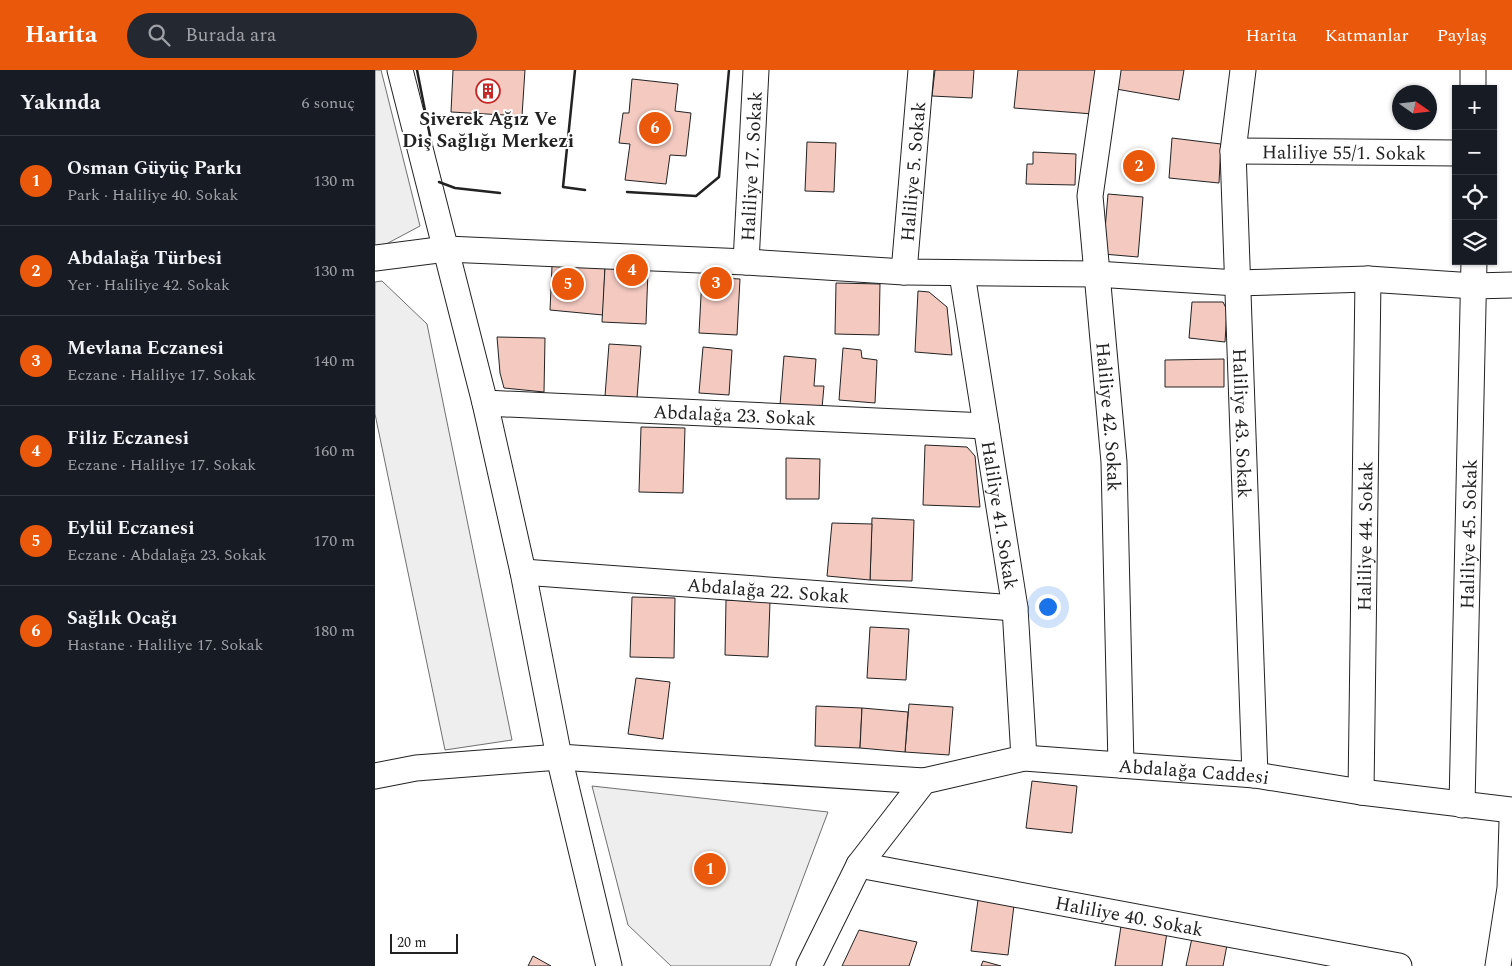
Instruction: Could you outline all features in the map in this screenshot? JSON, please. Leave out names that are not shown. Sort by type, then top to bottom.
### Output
[{"type":"street","points":[[400,70],[485,403],[523,572],[559,757],[609,966]]},
{"type":"street","name":"Haliliye 17. Sokak","points":[[746,262],[756,70]]},
{"type":"street","name":"Haliliye 5. Sokak","points":[[904,272],[921,70]]},
{"type":"street","name":"Haliliye 42. Sokak","points":[[1108,70],[1090,196],[1115,462],[1121,765]]},
{"type":"street","name":"Haliliye 43. Sokak","points":[[1243,70],[1233,151],[1255,775]]},
{"type":"street","points":[[1473,70],[1473,85]]},
{"type":"street","name":"Haliliye 55/1. Sokak","points":[[1233,151],[1452,154]]},
{"type":"street","points":[[375,258],[446,249],[746,262],[962,274],[1096,274],[1237,283],[1368,279],[1474,286],[1512,285]]},
{"type":"street","name":"Haliliye 45. Sokak","points":[[1462,805],[1474,265]]},
{"type":"street","name":"Haliliye 41. Sokak","points":[[962,274],[1015,608],[1024,758]]},
{"type":"street","name":"Haliliye 44. Sokak","points":[[1361,792],[1368,279]]},
{"type":"street","name":"Abdalağa 23. Sokak","points":[[485,403],[985,426]]},
{"type":"street","name":"Abdalağa 22. Sokak","points":[[523,572],[1015,608]]},
{"type":"street","name":"Abdalağa Caddesi","points":[[375,776],[416,768],[559,757],[924,781],[1024,758],[1255,775],[1361,792],[1512,810]]},
{"type":"street","points":[[809,966],[859,865],[924,781]]},
{"type":"street","points":[[1498,966],[1511,888],[1512,821]]},
{"type":"street","name":"Haliliye 40. Sokak","points":[[859,865],[1399,966]]},
{"type":"shaded area","points":[[375,70],[381,70],[420,226],[375,250]]},
{"type":"shaded area","points":[[382,281],[427,324],[512,740],[445,750],[375,414],[375,282]]},
{"type":"shaded area","points":[[592,786],[828,812],[770,966],[671,966],[628,925]]},
{"type":"building","name":"Siverek Ağız Ve Diş Sağlığı Merkezi","points":[[453,70],[525,70],[522,116],[451,112]]},
{"type":"building","points":[[935,70],[974,70],[972,98],[932,96]]},
{"type":"building","points":[[1018,70],[1097,70],[1093,114],[1014,108]]},
{"type":"building","points":[[1120,70],[1184,70],[1179,100],[1116,89]]},
{"type":"building","points":[[632,79],[678,84],[675,111],[691,113],[686,156],[670,155],[666,184],[625,180],[630,144],[619,143],[623,113],[629,113]]},
{"type":"building","points":[[1172,138],[1221,144],[1219,183],[1169,178]]},
{"type":"building","points":[[807,142],[836,143],[834,192],[805,191]]},
{"type":"building","points":[[1033,152],[1076,154],[1075,185],[1026,184],[1027,164],[1033,164]]},
{"type":"building","points":[[1134,159],[1146,160],[1144,173],[1132,172]]},
{"type":"building","points":[[1108,194],[1143,197],[1138,257],[1103,254]]},
{"type":"building","points":[[552,266],[605,267],[603,315],[550,310]]},
{"type":"building","points":[[605,267],[648,270],[646,324],[602,322]]},
{"type":"building","points":[[702,277],[740,279],[737,335],[699,333]]},
{"type":"building","points":[[836,283],[880,284],[879,335],[835,334]]},
{"type":"building","points":[[918,291],[929,292],[947,307],[952,355],[915,352]]},
{"type":"building","points":[[1192,302],[1223,302],[1227,310],[1225,342],[1189,338]]},
{"type":"building","points":[[497,337],[545,338],[544,392],[504,388],[500,373]]},
{"type":"building","points":[[609,344],[641,346],[637,398],[605,396]]},
{"type":"building","points":[[703,347],[732,350],[729,395],[699,393]]},
{"type":"building","points":[[843,348],[861,350],[862,358],[877,360],[875,403],[839,400]]},
{"type":"building","points":[[784,356],[816,359],[814,386],[824,386],[822,408],[780,405]]},
{"type":"building","points":[[1224,359],[1224,387],[1165,387],[1165,360]]},
{"type":"building","points":[[641,427],[685,428],[683,493],[639,492]]},
{"type":"building","points":[[925,445],[967,447],[975,456],[980,507],[923,505]]},
{"type":"building","points":[[786,458],[820,459],[819,499],[786,499]]},
{"type":"building","points":[[872,518],[914,520],[912,581],[870,580]]},
{"type":"building","points":[[832,523],[872,524],[870,580],[827,576]]},
{"type":"building","points":[[632,597],[675,598],[674,658],[630,657]]},
{"type":"building","points":[[726,600],[770,602],[768,657],[725,655]]},
{"type":"building","points":[[870,627],[909,629],[906,680],[867,678]]},
{"type":"building","points":[[636,678],[670,682],[663,739],[628,734]]},
{"type":"building","points":[[909,704],[953,707],[949,755],[905,752]]},
{"type":"building","points":[[816,706],[862,708],[860,748],[815,746]]},
{"type":"building","points":[[862,708],[908,712],[905,752],[860,748]]},
{"type":"building","points":[[1032,781],[1077,786],[1072,833],[1026,828]]},
{"type":"building","points":[[978,900],[1014,905],[1008,955],[971,951]]},
{"type":"building","points":[[1121,926],[1167,932],[1162,966],[1115,966]]},
{"type":"building","points":[[859,930],[917,942],[909,966],[842,966]]},
{"type":"building","points":[[1192,938],[1227,945],[1223,966],[1186,966]]},
{"type":"building","points":[[533,956],[551,966],[528,966]]},
{"type":"building","points":[[983,961],[1001,966],[981,966]]},
{"type":"wall","points":[[417,70],[430,136]]},
{"type":"wall","points":[[575,70],[563,187],[585,190]]},
{"type":"wall","points":[[627,192],[696,196],[719,177],[729,70]]},
{"type":"wall","points":[[439,182],[455,188],[500,193]]},
{"type":"place","name":"Siverek Ağız Ve Diş Sağlığı Merkezi","points":[[488,91]]},
{"type":"place","name":"Sağlık Ocağı","points":[[655,128]]},
{"type":"place","name":"Abdalağa Türbesi","points":[[1139,166]]},
{"type":"place","name":"Filiz Eczanesi","points":[[632,270]]},
{"type":"place","name":"Mevlana Eczanesi","points":[[716,283]]},
{"type":"place","name":"Eylül Eczanesi","points":[[568,284]]},
{"type":"place","name":"Osman Güyüç Parkı","points":[[710,869]]}]
